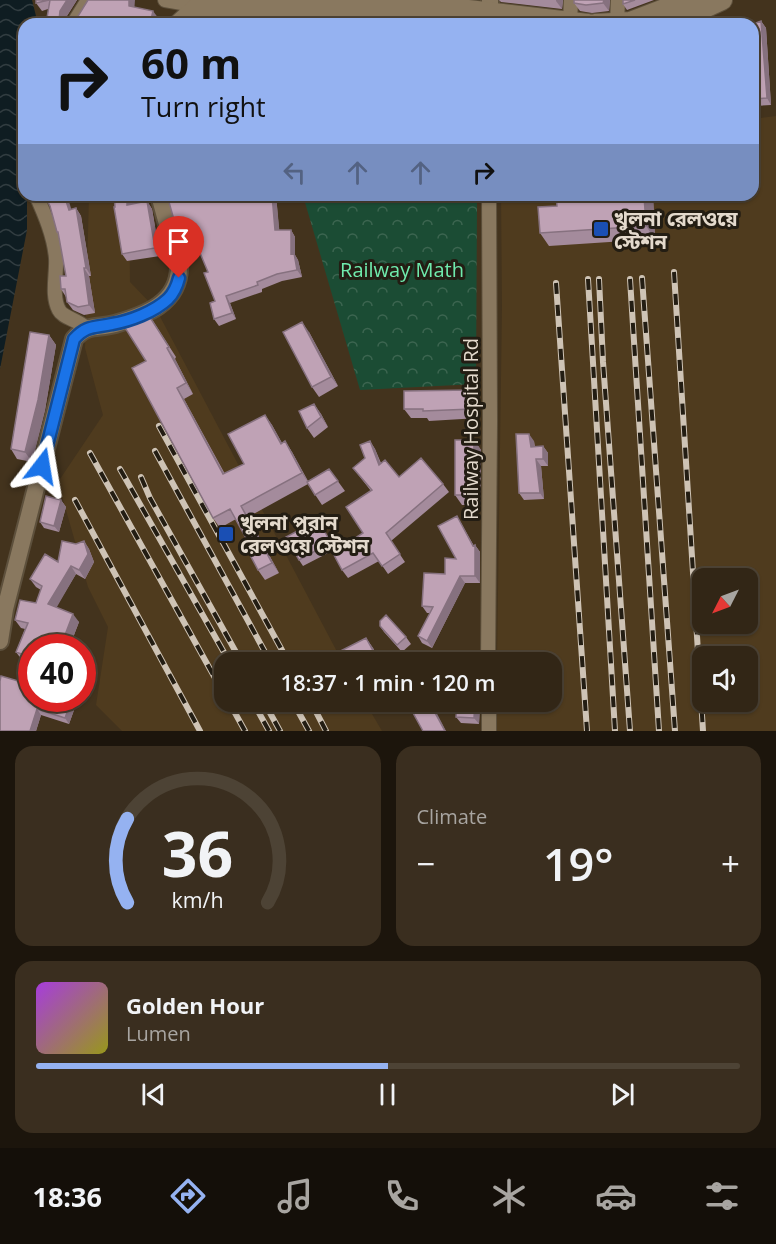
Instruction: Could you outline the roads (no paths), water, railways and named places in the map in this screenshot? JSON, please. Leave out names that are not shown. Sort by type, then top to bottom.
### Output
[{"type":"main road","points":[[667,11],[688,0]]},
{"type":"main road","points":[[643,18],[722,0]]},
{"type":"main road","points":[[199,10],[260,4],[418,11]]},
{"type":"main road","points":[[282,18],[418,11],[468,5],[490,12],[539,18]]},
{"type":"street","points":[[77,18],[88,0]]},
{"type":"street","points":[[165,0],[199,10]]},
{"type":"street","points":[[571,0],[577,18]]},
{"type":"street","points":[[617,18],[618,0]]},
{"type":"street","points":[[39,201],[48,222],[56,257],[55,298],[58,309],[63,316],[78,321],[86,328]]},
{"type":"street","points":[[0,641],[4,609],[74,339],[86,328],[116,324],[149,312],[168,299],[175,291],[179,278],[179,267],[161,201]]},
{"type":"street","name":"Railway Hospital Rd","points":[[488,652],[489,201]]},
{"type":"street","points":[[489,712],[489,731]]},
{"type":"water","points":[[0,0],[32,0],[36,18],[18,18],[18,201],[27,201],[27,230],[0,369]]},
{"type":"railway","points":[[674,272],[703,731]]},
{"type":"railway","points":[[642,278],[675,731]]},
{"type":"railway","points":[[588,279],[615,731]]},
{"type":"railway","points":[[599,279],[630,731]]},
{"type":"railway","points":[[630,279],[659,731]]},
{"type":"railway","points":[[556,283],[587,731]]},
{"type":"railway","points":[[159,426],[283,652]]},
{"type":"railway","points":[[155,451],[265,652]]},
{"type":"railway","points":[[90,453],[214,676]]},
{"type":"railway","points":[[120,469],[224,652]]},
{"type":"railway","points":[[141,477],[150,498],[236,652]]},
{"type":"railway","points":[[75,500],[200,731]]},
{"type":"railway","points":[[235,712],[245,731]]},
{"type":"railway","points":[[259,712],[269,731]]},
{"type":"railway","points":[[270,712],[280,731]]},
{"type":"railway","points":[[299,712],[309,731]]},
{"type":"railway","points":[[316,712],[326,731]]},
{"type":"place","name":"খুলনা রেলওয়ে স্টেশন","points":[[601,229]]},
{"type":"place","name":"খুলনা পুরান রেলওয়ে স্টেশন","points":[[226,534]]},
{"type":"park label","name":"Railway Math","points":[[402,269]]}]
